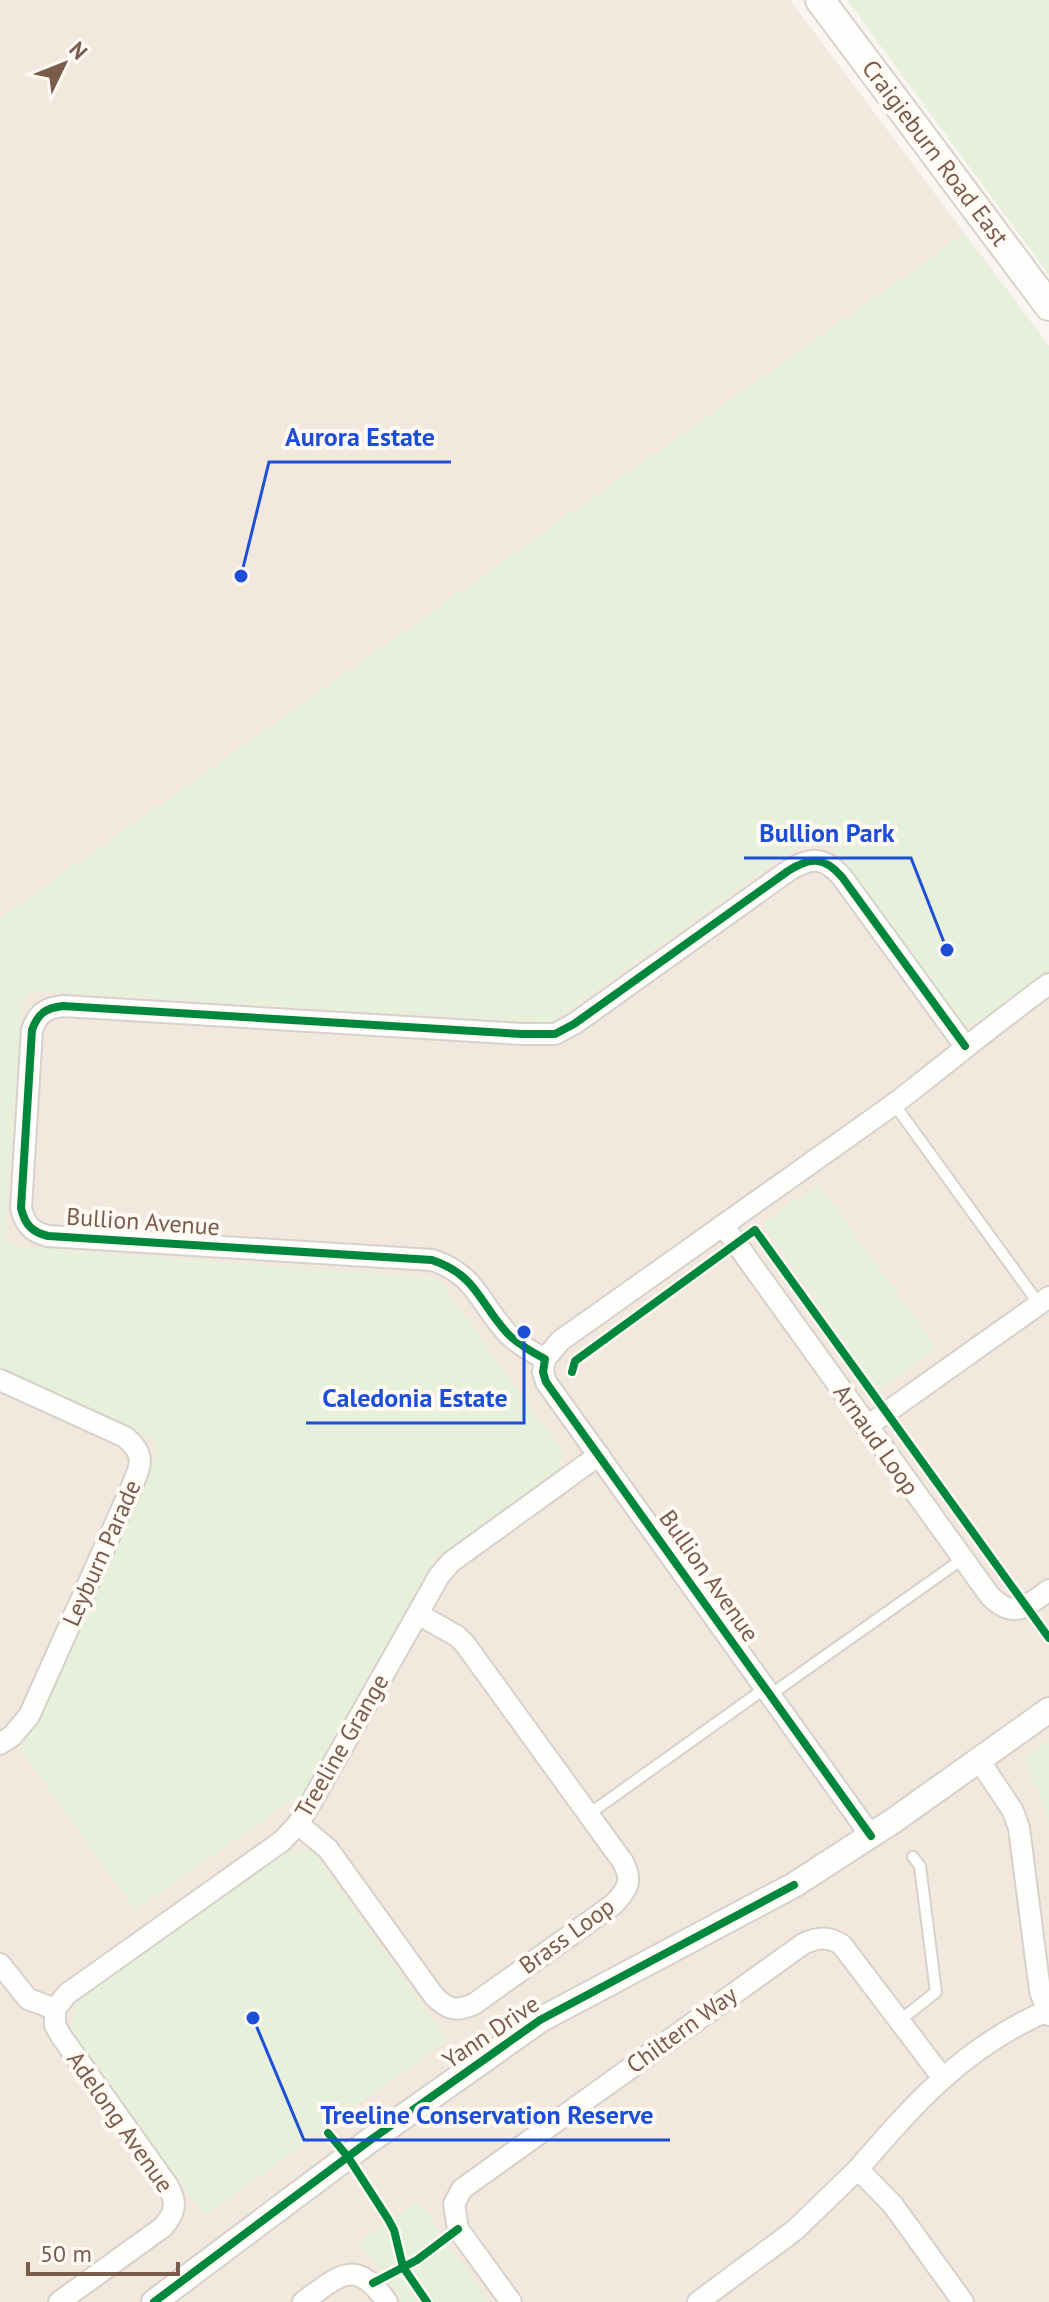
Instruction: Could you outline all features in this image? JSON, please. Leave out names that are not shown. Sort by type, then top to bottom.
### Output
[{"type":"main road","name":"Craigieburn Road East","points":[[820,0],[1049,306]]},
{"type":"street","name":"Bullion Avenue","points":[[871,1836],[546,1382],[543,1372],[545,1359],[507,1333],[463,1275],[449,1265],[432,1260],[48,1236],[36,1233],[28,1226],[21,1208],[32,1030],[36,1019],[51,1007],[63,1006],[555,1034],[574,1024],[788,871],[803,861],[815,859],[825,861],[842,877],[965,1046]]},
{"type":"street","points":[[545,1359],[560,1341],[894,1104],[1049,984]]},
{"type":"street","name":"Arnaud Loop","points":[[723,1225],[961,1560],[990,1596],[1010,1611],[1026,1607],[1049,1590]]},
{"type":"street","points":[[866,1427],[1044,1301]]},
{"type":"street","name":"Leyburn Parade","points":[[0,1380],[125,1437],[141,1458],[129,1493],[29,1716],[12,1736],[0,1744]]},
{"type":"street","name":"Treeline Grange","points":[[55,2009],[67,1994],[282,1841],[298,1824],[439,1576],[451,1562],[599,1455]]},
{"type":"street","name":"Brass Loop","points":[[298,1824],[328,1849],[434,1996],[452,2010],[474,2004],[614,1904],[628,1887],[629,1873],[623,1862],[465,1644],[457,1636],[418,1614]]},
{"type":"street","name":"Yann Drive","points":[[154,2302],[369,2141],[540,2020],[794,1885],[871,1836],[1049,1710]]},
{"type":"street","points":[[698,2302],[795,2230],[858,2169],[942,2077],[1005,2032],[1048,2013],[1040,1991],[1019,1828],[1013,1811],[979,1760]]},
{"type":"street","name":"Chiltern Way","points":[[511,2302],[458,2229],[454,2215],[457,2195],[478,2176],[803,1944],[818,1938],[831,1938],[842,1945],[942,2077]]},
{"type":"street","points":[[0,1964],[28,1999],[55,2009]]},
{"type":"street","name":"Adelong Avenue","points":[[55,2009],[55,2025],[61,2036],[168,2186],[175,2206],[174,2214],[163,2227],[59,2302]]},
{"type":"street","points":[[858,2169],[893,2205],[963,2302]]},
{"type":"street","points":[[303,2302],[331,2282],[351,2274],[366,2278],[387,2302]]},
{"type":"lane","points":[[894,1104],[1044,1301]]},
{"type":"lane","points":[[589,1814],[961,1560]]},
{"type":"lane","points":[[899,2021],[936,1992],[920,1866],[913,1857]]},
{"type":"shaded area","points":[[0,0],[790,0],[1049,346],[1049,2302],[0,2302]]},
{"type":"green space","points":[[847,0],[1049,0],[1049,275]]},
{"type":"green space","points":[[964,234],[1049,346],[1049,972],[980,1022],[968,1025],[955,1019],[826,838],[812,837],[551,1023],[31,991],[22,999],[5,1236],[16,1246],[427,1277],[441,1282],[563,1452],[560,1468],[434,1559],[303,1793],[135,1910],[21,1750],[158,1452],[153,1439],[0,1370],[0,918]]},
{"type":"green space","points":[[819,1184],[937,1348],[879,1391],[762,1224]]},
{"type":"green space","points":[[1049,1740],[1049,1830],[1043,1802],[1028,1771],[1026,1756]]},
{"type":"green space","points":[[285,1849],[313,1852],[448,2040],[205,2216],[71,2034],[76,2003]]},
{"type":"green space","points":[[418,2201],[490,2302],[402,2302],[359,2242]]},
{"type":"cycle path","points":[[871,1836],[546,1382],[543,1372],[545,1359],[508,1334],[476,1291],[459,1274],[432,1260],[48,1236],[30,1227],[21,1208],[32,1030],[43,1012],[63,1006],[555,1034],[574,1024],[788,871],[803,863],[816,861],[829,865],[842,877],[965,1046]]},
{"type":"cycle path","points":[[572,1372],[575,1361],[755,1230],[1049,1638]]},
{"type":"cycle path","points":[[154,2302],[369,2141],[540,2020],[794,1885]]},
{"type":"cycle path","points":[[328,2133],[348,2157],[388,2219],[394,2230],[403,2267],[427,2302]]},
{"type":"cycle path","points":[[373,2283],[417,2260],[458,2229]]},
{"type":"place","name":"Aurora Estate","points":[[241,576]]},
{"type":"place","name":"Bullion Park","points":[[947,950]]},
{"type":"place","name":"Caledonia Estate","points":[[524,1332]]},
{"type":"place","name":"Treeline Conservation Reserve","points":[[253,2018]]}]
